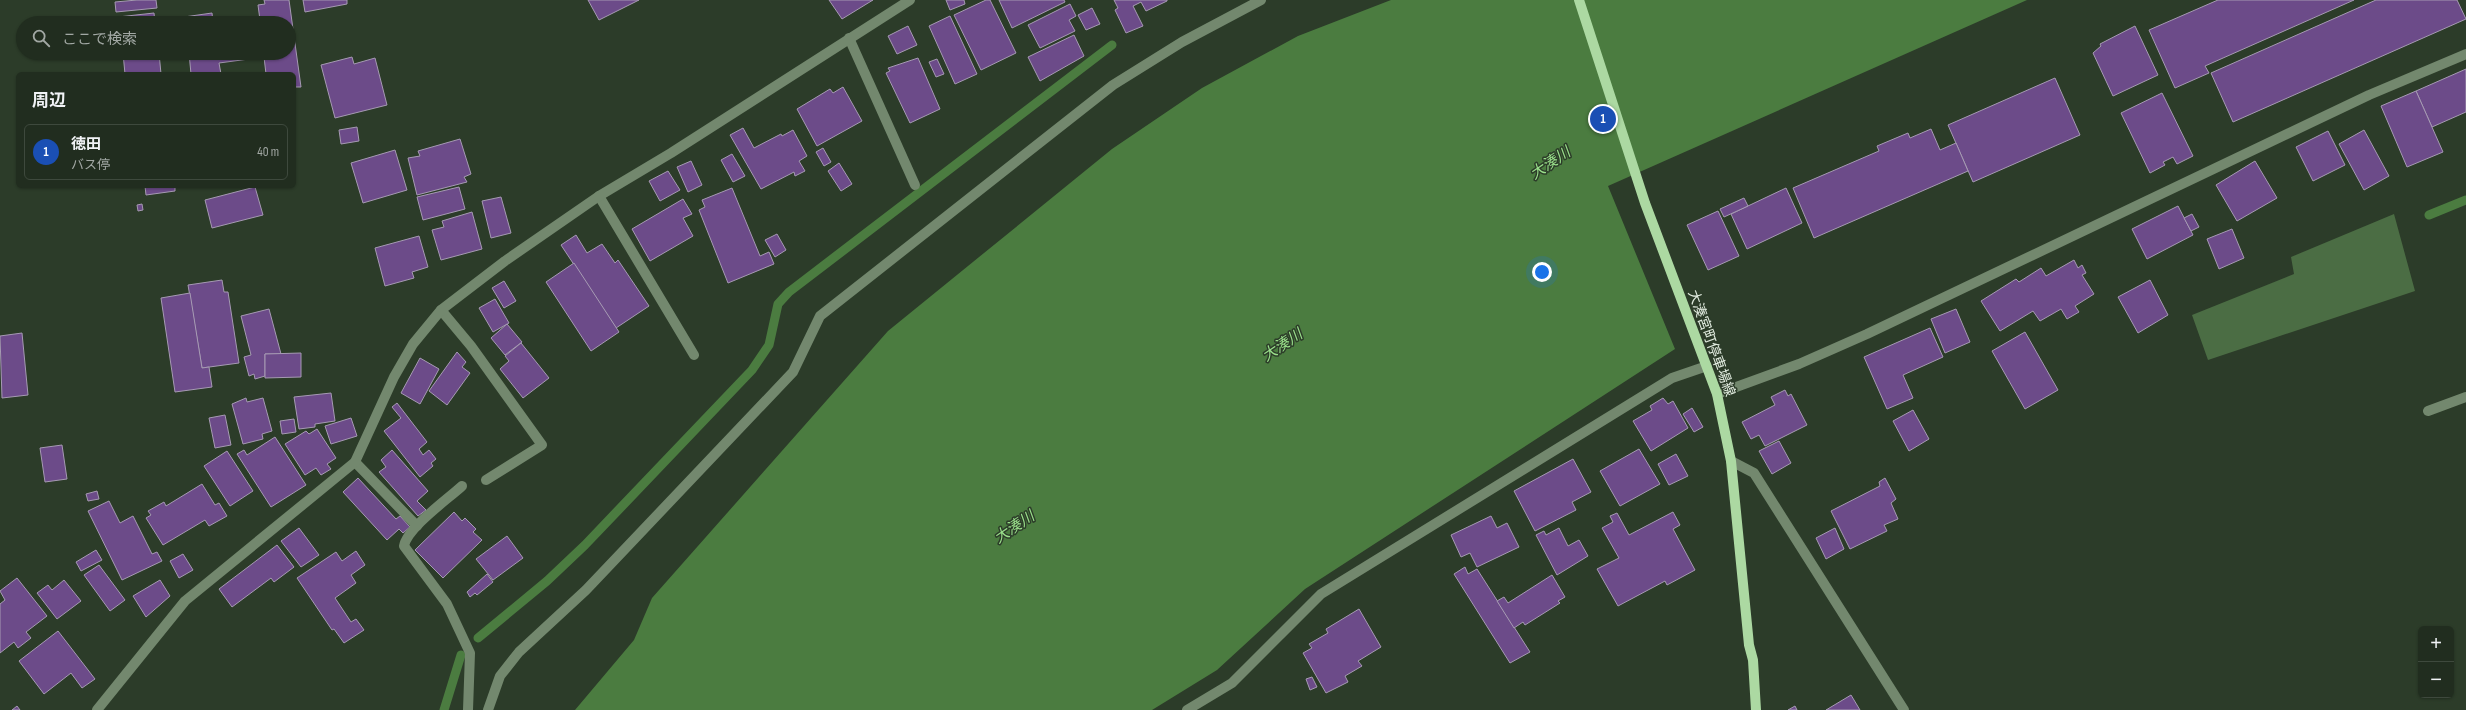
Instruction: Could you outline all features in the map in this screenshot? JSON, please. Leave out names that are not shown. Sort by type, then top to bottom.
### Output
[{"type":"main road","name":"大湊宮町停車場線","points":[[1579,0],[1645,203],[1717,394],[1732,461],[1749,645],[1753,660],[1756,710]]},
{"type":"street","points":[[97,710],[185,601],[355,462],[394,377],[413,344],[441,310],[505,261],[599,196],[671,153],[910,0]]},
{"type":"street","points":[[488,710],[500,676],[520,652],[586,590],[793,372],[820,316],[1113,85],[1182,42],[1261,0]]},
{"type":"street","points":[[849,38],[915,185]]},
{"type":"street","points":[[1717,394],[1799,364],[1867,334],[2369,96],[2466,54]]},
{"type":"street","points":[[599,196],[694,355]]},
{"type":"street","points":[[441,310],[471,346],[542,445],[486,480]]},
{"type":"street","points":[[1187,710],[1232,683],[1321,594],[1672,378],[1706,366]]},
{"type":"street","points":[[2428,411],[2466,397]]},
{"type":"street","points":[[1732,461],[1754,473],[1904,710]]},
{"type":"street","points":[[355,462],[417,526]]},
{"type":"street","points":[[462,486],[417,526],[408,536],[404,546],[447,604],[470,653],[468,710]]},
{"type":"shaded area","points":[[2394,214],[2415,291],[2208,360],[2192,315],[2294,274],[2291,257]]},
{"type":"water","name":"大湊川","points":[[1391,0],[2027,0],[1608,186],[1675,349],[1305,589],[1217,670],[1152,710],[575,710],[634,640],[652,598],[888,331],[1112,149],[1202,88],[1298,36]]},
{"type":"building","points":[[156,0],[157,8],[116,12],[115,2]]},
{"type":"building","points":[[264,0],[289,0],[291,16],[259,16],[258,5],[265,4]]},
{"type":"building","points":[[303,0],[347,0],[347,4],[305,12]]},
{"type":"building","points":[[588,0],[639,0],[599,20]]},
{"type":"building","points":[[829,0],[873,0],[842,19]]},
{"type":"building","points":[[946,0],[964,0],[965,4],[950,10]]},
{"type":"building","points":[[986,0],[990,0],[1016,53],[981,70],[954,15]]},
{"type":"building","points":[[999,0],[1064,0],[1065,2],[1012,28]]},
{"type":"building","points":[[1114,0],[1167,1],[1146,11],[1141,2],[1133,6],[1143,26],[1126,33],[1115,10],[1118,8]]},
{"type":"building","points":[[2218,0],[2354,0],[2205,66],[2209,73],[2175,88],[2149,30]]},
{"type":"building","points":[[2376,0],[2457,0],[2466,19],[2233,122],[2211,73]]},
{"type":"building","points":[[1070,4],[1076,16],[1069,20],[1075,31],[1040,48],[1028,25]]},
{"type":"building","points":[[1092,8],[1100,24],[1086,30],[1078,15]]},
{"type":"building","points":[[154,13],[154,16],[127,16]]},
{"type":"building","points":[[212,13],[212,16],[191,16]]},
{"type":"building","points":[[950,16],[977,74],[955,84],[929,26]]},
{"type":"building","points":[[908,26],[917,45],[897,54],[888,36]]},
{"type":"building","points":[[2135,26],[2158,75],[2113,96],[2093,53],[2101,46],[2100,44]]},
{"type":"building","points":[[1074,35],[1084,56],[1040,81],[1028,57]]},
{"type":"building","points":[[296,51],[301,87],[296,87],[296,72],[266,72],[264,60],[296,60]]},
{"type":"building","points":[[352,57],[354,64],[375,58],[387,105],[335,118],[321,65]]},
{"type":"building","points":[[918,58],[940,109],[910,123],[886,73],[890,71],[888,68]]},
{"type":"building","points":[[937,59],[944,74],[936,77],[929,62]]},
{"type":"building","points":[[124,60],[160,60],[161,72],[125,72]]},
{"type":"building","points":[[190,60],[242,60],[219,63],[221,72],[191,72]]},
{"type":"building","points":[[2466,69],[2466,112],[2432,127],[2416,91]]},
{"type":"building","points":[[2055,78],[2080,135],[1973,182],[1948,125]]},
{"type":"building","points":[[843,87],[862,121],[817,146],[797,109],[830,89],[833,93]]},
{"type":"building","points":[[2416,91],[2443,152],[2407,167],[2381,106]]},
{"type":"building","points":[[2162,93],[2193,156],[2177,164],[2173,157],[2163,162],[2165,165],[2150,173],[2121,113]]},
{"type":"building","points":[[357,127],[359,141],[341,144],[339,130]]},
{"type":"building","points":[[743,128],[754,148],[781,134],[782,136],[793,130],[807,156],[799,161],[805,171],[795,176],[794,172],[761,189],[730,135]]},
{"type":"building","points":[[1931,129],[1940,150],[1956,143],[1968,171],[1814,238],[1793,188],[1879,151],[1877,146],[1908,133],[1910,138]]},
{"type":"building","points":[[2364,130],[2389,176],[2364,190],[2339,144]]},
{"type":"building","points":[[2328,131],[2345,165],[2313,181],[2296,147]]},
{"type":"building","points":[[460,139],[471,174],[464,177],[467,182],[417,195],[408,158],[420,156],[418,151]]},
{"type":"building","points":[[823,148],[831,162],[824,166],[816,152]]},
{"type":"building","points":[[395,150],[407,190],[363,203],[351,163]]},
{"type":"building","points":[[732,154],[745,176],[733,182],[721,160]]},
{"type":"building","points":[[691,161],[702,185],[688,192],[677,167]]},
{"type":"building","points":[[2255,161],[2277,198],[2237,221],[2216,185]]},
{"type":"building","points":[[839,163],[852,184],[841,191],[828,171]]},
{"type":"building","points":[[668,171],[680,190],[660,201],[649,181]]},
{"type":"building","points":[[459,187],[465,209],[423,220],[417,197]]},
{"type":"building","points":[[145,188],[175,188],[175,191],[146,195]]},
{"type":"building","points":[[255,188],[263,215],[212,228],[205,200]]},
{"type":"building","points":[[732,188],[760,256],[769,252],[774,264],[728,283],[699,210],[705,207],[702,200]]},
{"type":"building","points":[[1786,188],[1802,223],[1747,249],[1731,214]]},
{"type":"building","points":[[501,197],[511,233],[491,238],[482,201]]},
{"type":"building","points":[[1744,198],[1748,206],[1724,217],[1720,209]]},
{"type":"building","points":[[683,199],[692,214],[683,218],[693,236],[650,261],[632,229]]},
{"type":"building","points":[[142,204],[143,210],[138,211],[137,205]]},
{"type":"building","points":[[2178,206],[2193,235],[2147,259],[2132,229]]},
{"type":"building","points":[[1718,211],[1739,256],[1708,270],[1687,225]]},
{"type":"building","points":[[472,212],[482,249],[441,260],[432,230],[444,227],[442,221]]},
{"type":"building","points":[[2192,214],[2199,227],[2191,231],[2184,218]]},
{"type":"building","points":[[2232,229],[2244,258],[2219,269],[2207,239]]},
{"type":"building","points":[[777,234],[786,250],[775,257],[765,240]]},
{"type":"building","points":[[576,235],[587,253],[602,244],[615,263],[618,260],[649,306],[616,328],[561,245]]},
{"type":"building","points":[[419,236],[428,267],[412,272],[414,278],[385,286],[375,248]]},
{"type":"building","points":[[2074,260],[2078,268],[2082,265],[2086,273],[2082,275],[2094,294],[2075,306],[2079,312],[2067,319],[2061,309],[2040,321],[2033,311],[2000,331],[1981,301],[2016,279],[2019,282],[2041,268],[2046,276]]},
{"type":"building","points":[[574,263],[619,332],[591,351],[546,282]]},
{"type":"building","points":[[222,280],[224,292],[228,292],[239,363],[202,368],[188,285]]},
{"type":"building","points":[[2150,280],[2168,315],[2138,333],[2118,297]]},
{"type":"building","points":[[504,281],[516,301],[504,308],[492,288]]},
{"type":"building","points":[[190,293],[202,368],[209,367],[212,387],[175,392],[161,298]]},
{"type":"building","points":[[495,299],[509,323],[493,332],[479,308]]},
{"type":"building","points":[[269,309],[281,354],[265,354],[265,376],[255,379],[254,374],[249,376],[244,357],[251,355],[241,316]]},
{"type":"building","points":[[1956,309],[1970,342],[1945,353],[1931,319]]},
{"type":"building","points":[[507,324],[522,342],[505,355],[491,338]]},
{"type":"building","points":[[1930,328],[1943,357],[1903,375],[1913,398],[1887,409],[1864,357]]},
{"type":"building","points":[[2025,332],[2058,390],[2025,409],[1992,351]]},
{"type":"building","points":[[22,333],[28,395],[2,398],[0,336]]},
{"type":"building","points":[[521,343],[549,378],[523,398],[500,369],[509,361],[505,356]]},
{"type":"building","points":[[457,352],[466,362],[462,367],[470,373],[447,405],[429,391]]},
{"type":"building","points":[[301,353],[301,377],[265,378],[265,354]]},
{"type":"building","points":[[420,358],[439,369],[420,404],[401,393]]},
{"type":"building","points":[[1785,390],[1788,396],[1791,394],[1807,425],[1765,446],[1759,435],[1751,439],[1742,422],[1775,405],[1771,397]]},
{"type":"building","points":[[331,393],[335,421],[315,424],[315,427],[299,429],[294,397]]},
{"type":"building","points":[[246,398],[247,402],[263,398],[272,431],[262,434],[263,439],[243,444],[232,404]]},
{"type":"building","points":[[1663,398],[1668,404],[1673,401],[1688,428],[1651,451],[1633,421],[1652,410],[1650,406]]},
{"type":"building","points":[[397,403],[427,442],[419,449],[423,455],[429,450],[436,459],[431,463],[433,466],[420,477],[384,431],[401,418],[392,407]]},
{"type":"building","points":[[1692,408],[1703,427],[1694,432],[1683,414]]},
{"type":"building","points":[[1913,410],[1929,439],[1909,451],[1893,421]]},
{"type":"building","points":[[225,415],[231,445],[215,448],[209,418]]},
{"type":"building","points":[[351,418],[357,436],[331,444],[325,426]]},
{"type":"building","points":[[294,419],[296,432],[282,434],[280,421]]},
{"type":"building","points":[[317,429],[336,458],[327,464],[331,469],[321,475],[316,468],[305,475],[285,444],[306,431],[309,434]]},
{"type":"building","points":[[275,437],[306,485],[271,507],[237,454],[244,450],[247,455]]},
{"type":"building","points":[[1779,441],[1791,463],[1772,474],[1759,451]]},
{"type":"building","points":[[62,445],[67,479],[45,482],[40,448]]},
{"type":"building","points":[[1639,449],[1660,484],[1620,506],[1600,471]]},
{"type":"building","points":[[392,450],[428,491],[417,501],[426,510],[418,516],[379,472],[386,467],[381,460]]},
{"type":"building","points":[[227,451],[253,491],[230,506],[204,466]]},
{"type":"building","points":[[1676,454],[1688,476],[1669,485],[1658,464]]},
{"type":"building","points":[[1573,459],[1591,492],[1572,502],[1576,510],[1535,531],[1514,491]]},
{"type":"building","points":[[358,478],[396,519],[400,516],[410,527],[403,533],[399,529],[387,540],[343,492]]},
{"type":"building","points":[[1885,478],[1896,499],[1891,503],[1898,519],[1884,525],[1887,531],[1850,549],[1831,511],[1880,486],[1879,482]]},
{"type":"building","points":[[202,484],[215,505],[219,503],[227,516],[209,526],[205,520],[163,545],[146,518],[151,515],[148,511],[164,502],[166,506]]},
{"type":"building","points":[[97,491],[99,499],[88,501],[86,494]]},
{"type":"building","points":[[109,501],[120,523],[133,516],[152,554],[157,552],[162,561],[122,580],[88,511]]},
{"type":"building","points":[[454,512],[462,521],[465,518],[476,529],[473,532],[482,540],[443,578],[415,550]]},
{"type":"building","points":[[1673,512],[1680,525],[1673,529],[1695,570],[1667,585],[1665,581],[1618,606],[1597,569],[1619,558],[1602,528],[1613,522],[1610,516],[1617,513],[1629,535]]},
{"type":"building","points":[[1491,516],[1497,528],[1507,523],[1519,547],[1477,567],[1470,553],[1461,557],[1451,535]]},
{"type":"building","points":[[299,528],[319,555],[301,567],[281,541]]},
{"type":"building","points":[[1559,528],[1568,546],[1579,540],[1588,556],[1557,575],[1536,535],[1544,531],[1546,535]]},
{"type":"building","points":[[1835,528],[1844,549],[1826,559],[1816,538]]},
{"type":"building","points":[[507,536],[523,558],[493,580],[476,559]]},
{"type":"building","points":[[277,545],[294,567],[274,582],[271,578],[232,607],[219,589]]},
{"type":"building","points":[[96,550],[102,560],[81,571],[76,562]]},
{"type":"building","points":[[356,551],[365,565],[351,575],[356,583],[335,598],[351,622],[356,619],[364,630],[344,643],[334,629],[332,630],[297,578],[336,552],[342,561]]},
{"type":"building","points":[[183,554],[193,570],[179,578],[170,561]]},
{"type":"building","points":[[99,565],[125,600],[110,611],[84,575]]},
{"type":"building","points":[[1465,567],[1468,574],[1477,569],[1530,652],[1510,663],[1454,574]]},
{"type":"building","points":[[487,574],[493,582],[477,595],[475,593],[470,597],[467,592]]},
{"type":"building","points":[[1552,575],[1565,597],[1558,601],[1560,603],[1525,625],[1523,622],[1514,628],[1497,601],[1504,597],[1508,603]]},
{"type":"building","points":[[17,578],[47,616],[26,632],[31,638],[18,648],[14,642],[0,653],[0,604],[5,600],[0,591]]},
{"type":"building","points":[[64,580],[81,601],[57,619],[37,593],[48,585],[52,590]]},
{"type":"building","points":[[160,580],[170,596],[146,617],[133,596]]},
{"type":"building","points":[[1359,609],[1381,647],[1358,661],[1362,666],[1345,676],[1348,682],[1326,693],[1303,653],[1312,648],[1309,644],[1328,633],[1326,629]]},
{"type":"building","points":[[58,631],[95,679],[82,688],[71,673],[44,694],[19,661]]},
{"type":"building","points":[[1312,677],[1317,687],[1310,690],[1306,679]]},
{"type":"building","points":[[1851,695],[1860,710],[1826,710]]},
{"type":"building","points":[[17,706],[20,710],[12,710]]},
{"type":"building","points":[[1795,706],[1797,710],[1788,710]]},
{"type":"waterway","points":[[478,638],[547,581],[585,545],[752,370],[769,345],[778,304],[789,292],[1112,45]]},
{"type":"waterway","points":[[2429,215],[2466,200]]},
{"type":"waterway","points":[[444,710],[461,655]]},
{"type":"place","name":"徳田","points":[[1603,119]]}]
